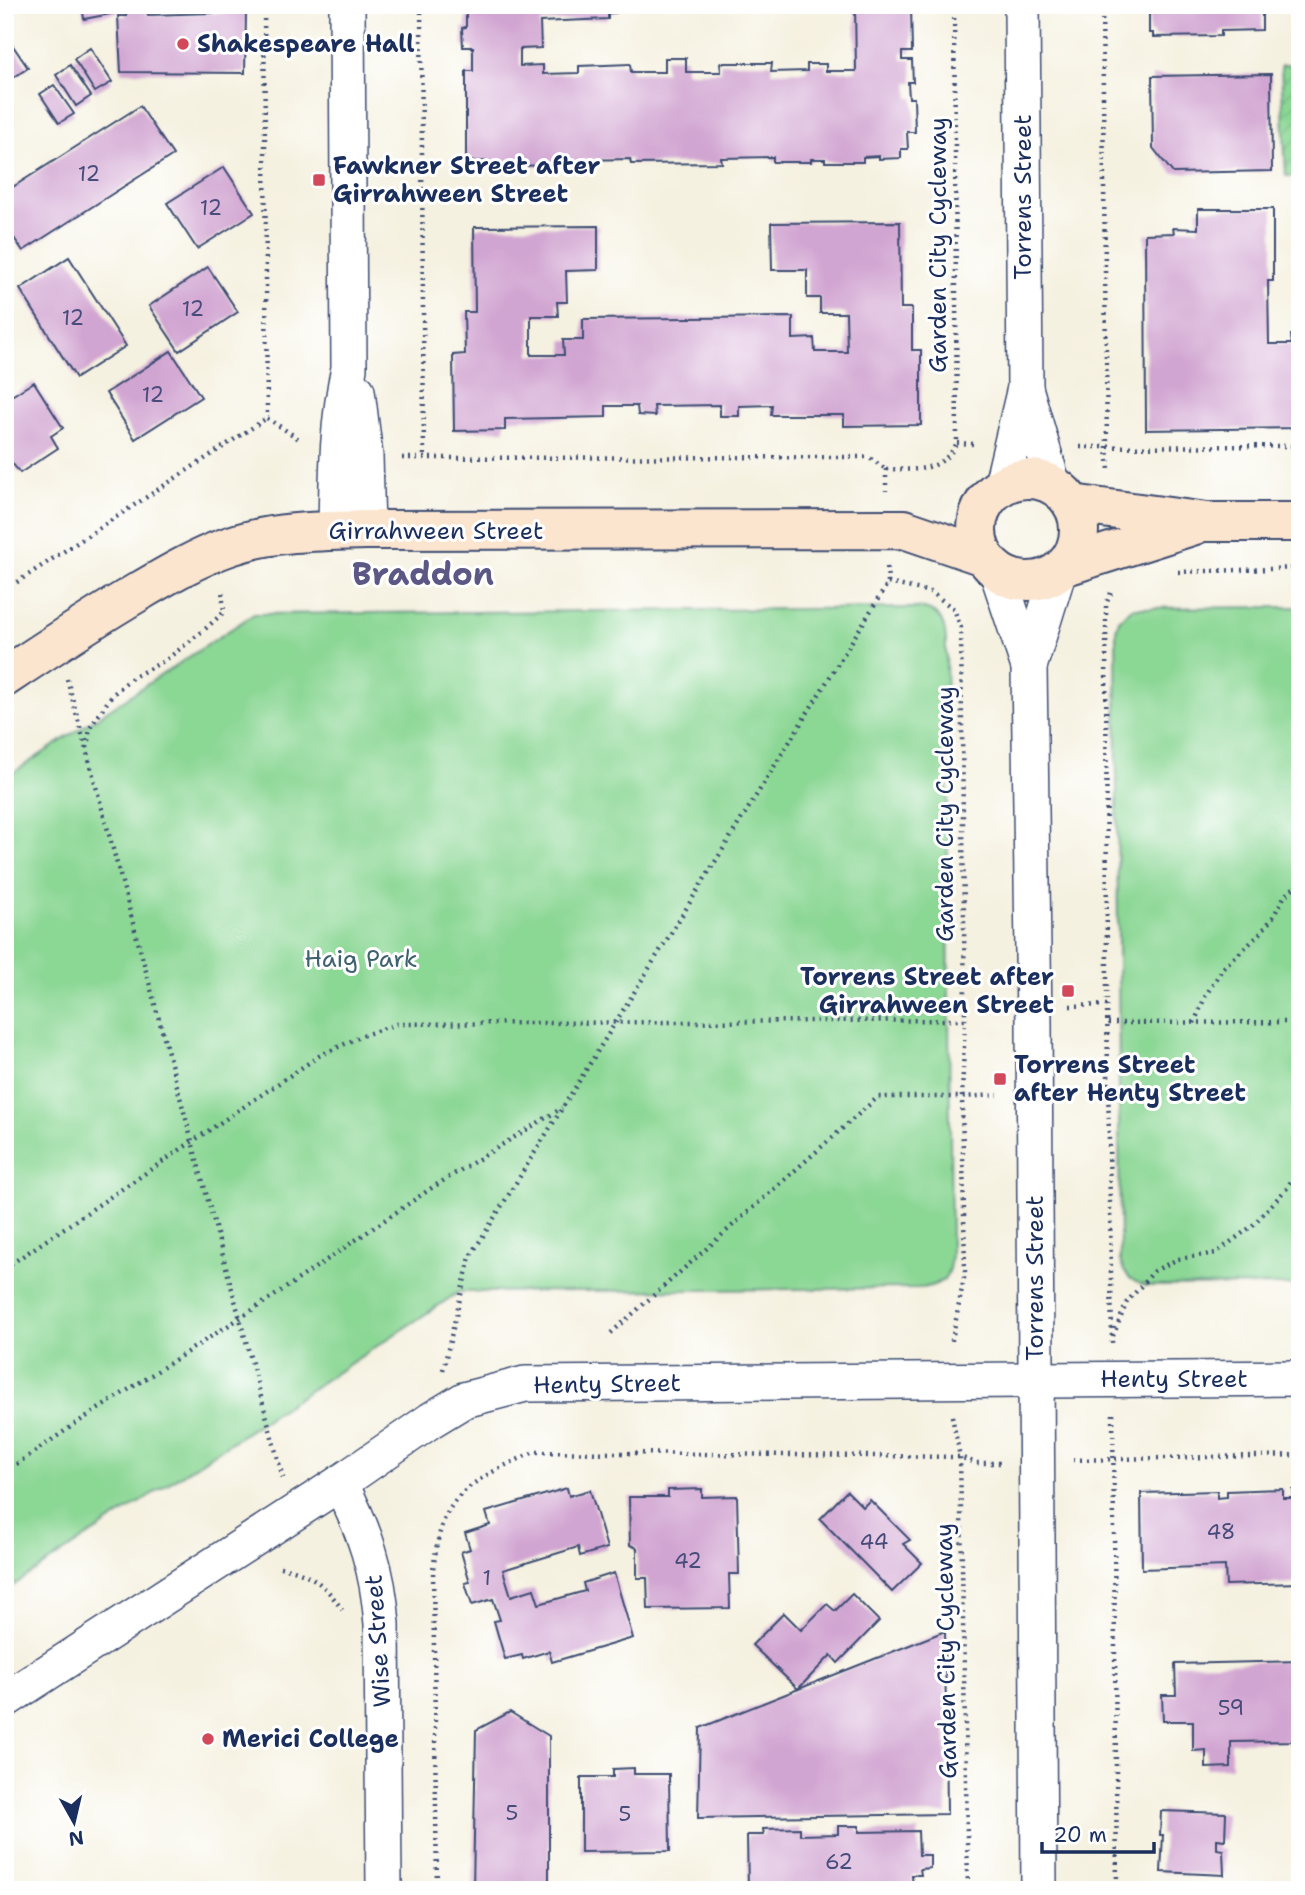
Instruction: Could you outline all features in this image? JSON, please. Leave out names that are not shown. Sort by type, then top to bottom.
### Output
[{"type":"street","points":[[347,5],[349,368],[359,395],[365,456],[352,531]]},
{"type":"street","name":"Torrens Street","points":[[995,491],[1025,388],[1022,5]]},
{"type":"street","name":"Torrens Street","points":[[1025,388],[1063,494]]},
{"type":"street","points":[[1207,522],[1061,569],[1046,578],[1028,581],[1011,578],[990,564],[980,548],[976,530],[979,513],[995,491],[1027,478],[1037,479],[1063,494],[1207,522],[1300,523]]},
{"type":"street","name":"Girrahween Street","points":[[904,529],[995,491]]},
{"type":"street","points":[[1061,569],[1073,555],[1079,538],[1079,520],[1063,494]]},
{"type":"street","name":"Girrahween Street","points":[[5,677],[118,604],[207,555],[260,538],[299,532],[904,529],[990,564]]},
{"type":"street","name":"Torrens Street","points":[[990,564],[1029,667]]},
{"type":"street","name":"Torrens Street","points":[[1039,1890],[1029,667],[1061,569]]},
{"type":"street","name":"Henty Street","points":[[5,1700],[340,1483],[431,1420],[464,1400],[525,1384],[1300,1378]]},
{"type":"street","name":"Wise Street","points":[[340,1483],[371,1555],[380,1591],[384,1890]]},
{"type":"path","points":[[5,590],[267,418],[264,5]]},
{"type":"path","name":"Garden City Cycleway","points":[[421,5],[424,459],[869,457],[886,469],[922,470],[950,456],[957,443],[954,5]]},
{"type":"path","points":[[1102,5],[1107,447],[1300,446]]},
{"type":"path","points":[[87,752],[90,728],[112,695],[133,677],[166,660],[224,612],[222,590],[207,555]]},
{"type":"path","points":[[1169,573],[1300,568]]},
{"type":"path","name":"Garden City Cycleway","points":[[615,1023],[888,583],[931,592],[954,609],[961,628],[965,1273],[951,1344]]},
{"type":"path","points":[[1114,585],[1106,604],[1117,1890]]},
{"type":"path","points":[[57,643],[293,1513]]},
{"type":"path","points":[[1194,1023],[1206,995],[1223,968],[1259,934],[1284,897],[1300,882]]},
{"type":"path","points":[[5,1268],[319,1056],[364,1035],[397,1024],[965,1020]]},
{"type":"path","points":[[431,1420],[470,1257],[615,1023]]},
{"type":"path","points":[[1108,1023],[1300,1023]]},
{"type":"path","points":[[611,1333],[878,1097],[962,1097]]},
{"type":"path","points":[[5,1472],[239,1316],[271,1298],[433,1187],[563,1107]]},
{"type":"path","points":[[1112,1339],[1128,1301],[1154,1271],[1178,1259],[1216,1253],[1252,1226],[1287,1188],[1300,1166]]},
{"type":"path","name":"Garden City Cycleway","points":[[951,1412],[960,1457],[968,1890]]},
{"type":"path","points":[[436,1890],[433,1569],[439,1534],[449,1510],[460,1494],[473,1483],[489,1472],[534,1452],[960,1457],[976,1463]]},
{"type":"path","points":[[1114,1459],[1300,1455]]},
{"type":"path","points":[[272,1568],[282,1567],[306,1574],[330,1591],[344,1612]]},
{"type":"green space","points":[[1300,64],[1300,176],[1286,176],[1281,65]]},
{"type":"green space","points":[[1300,607],[1300,1285],[1146,1286],[1129,1277],[1120,1260],[1116,630],[1119,620],[1132,608]]},
{"type":"green space","name":"Haig Park","points":[[920,608],[940,618],[946,639],[951,1253],[945,1278],[922,1288],[459,1292],[5,1591],[5,778],[254,614]]},
{"type":"building","name":"Shakespeare Hall","points":[[82,5],[146,5],[148,15],[246,12],[245,73],[121,72],[118,16],[126,16],[126,11],[84,19]]},
{"type":"building","points":[[466,5],[616,5],[616,13],[608,13],[608,19],[540,22],[541,48],[520,49],[520,66],[543,65],[543,74],[579,73],[579,66],[630,64],[631,72],[665,72],[665,58],[686,58],[686,72],[721,72],[720,63],[772,63],[771,72],[807,71],[807,64],[826,64],[826,71],[856,71],[855,5],[911,5],[912,52],[902,52],[902,60],[912,60],[913,82],[908,82],[909,98],[914,98],[915,132],[907,132],[908,149],[901,149],[901,158],[863,157],[863,162],[825,162],[825,159],[811,159],[811,162],[773,162],[773,157],[721,158],[722,163],[631,164],[630,159],[582,160],[583,165],[489,166],[489,161],[466,162],[466,71],[473,71],[473,47],[463,47],[462,28],[466,27]]},
{"type":"building","points":[[1149,5],[1262,5],[1262,30],[1221,31],[1221,36],[1153,37],[1153,33],[1149,33]]},
{"type":"building","points":[[5,34],[28,68],[5,83]]},
{"type":"building","points":[[90,48],[112,82],[95,92],[74,59]]},
{"type":"building","points":[[70,65],[91,96],[76,106],[56,75]]},
{"type":"building","points":[[1271,74],[1272,171],[1173,173],[1153,148],[1152,76]]},
{"type":"building","points":[[54,85],[74,114],[59,123],[40,94]]},
{"type":"building","points":[[140,106],[173,155],[23,251],[5,225],[5,192]]},
{"type":"building","points":[[224,167],[254,213],[197,249],[167,203]]},
{"type":"building","points":[[1198,209],[1273,209],[1273,281],[1268,281],[1269,344],[1292,344],[1291,335],[1300,335],[1300,428],[1146,430],[1145,234],[1174,233],[1173,228],[1198,229]]},
{"type":"building","points":[[900,222],[901,308],[912,308],[912,350],[921,350],[921,425],[844,426],[844,415],[771,415],[772,405],[739,406],[739,416],[720,416],[720,405],[654,406],[655,416],[638,415],[637,406],[606,406],[606,417],[505,419],[505,430],[454,431],[453,355],[465,354],[464,312],[475,312],[474,227],[598,226],[598,270],[566,271],[567,302],[557,302],[558,316],[531,316],[531,355],[564,355],[563,340],[583,340],[583,319],[793,317],[793,339],[814,338],[815,352],[847,352],[846,313],[820,313],[820,298],[807,298],[807,270],[772,270],[771,223]]},
{"type":"building","points":[[69,257],[126,346],[76,378],[20,289]]},
{"type":"building","points":[[208,267],[238,312],[179,351],[149,306]]},
{"type":"building","points":[[171,351],[201,397],[135,439],[106,393]]},
{"type":"building","points":[[34,382],[63,428],[51,436],[58,448],[20,473],[12,463],[5,467],[5,400]]},
{"type":"building","points":[[567,1488],[569,1496],[590,1490],[607,1548],[580,1556],[578,1547],[503,1570],[511,1596],[534,1589],[539,1604],[585,1591],[583,1583],[614,1573],[633,1638],[552,1662],[549,1651],[523,1659],[522,1655],[505,1659],[494,1621],[500,1620],[493,1599],[472,1605],[465,1583],[470,1582],[461,1552],[470,1549],[465,1533],[490,1525],[486,1512]]},
{"type":"building","points":[[702,1489],[702,1497],[737,1496],[739,1574],[729,1574],[730,1608],[648,1609],[647,1578],[637,1578],[637,1548],[630,1545],[629,1497],[668,1497],[668,1490]]},
{"type":"building","points":[[1283,1489],[1283,1498],[1294,1498],[1293,1490],[1300,1490],[1300,1583],[1226,1585],[1225,1566],[1142,1569],[1141,1493],[1217,1491],[1217,1498],[1227,1497],[1227,1491]]},
{"type":"building","points":[[847,1491],[863,1507],[870,1500],[910,1540],[903,1544],[922,1563],[892,1592],[820,1519]]},
{"type":"building","points":[[852,1594],[879,1621],[838,1663],[831,1655],[798,1689],[752,1645],[784,1613],[801,1630],[827,1604],[835,1611]]},
{"type":"building","points":[[945,1631],[947,1814],[698,1818],[700,1728]]},
{"type":"building","points":[[1300,1661],[1300,1741],[1231,1742],[1231,1767],[1206,1768],[1206,1750],[1193,1751],[1193,1721],[1163,1721],[1162,1695],[1176,1695],[1175,1664]]},
{"type":"building","points":[[510,1712],[549,1736],[549,1890],[473,1890],[476,1730]]},
{"type":"building","points":[[634,1768],[634,1774],[669,1774],[670,1851],[581,1852],[581,1777],[613,1777],[613,1769]]},
{"type":"building","points":[[1161,1811],[1226,1813],[1225,1840],[1217,1839],[1217,1849],[1223,1850],[1224,1875],[1161,1872]]},
{"type":"building","points":[[838,1826],[859,1826],[859,1832],[918,1831],[919,1855],[930,1855],[930,1868],[920,1869],[921,1875],[912,1875],[913,1890],[748,1890],[747,1835],[764,1835],[763,1829],[800,1828],[800,1835],[838,1834]]},
{"type":"place","name":"Shakespeare Hall","points":[[183,44]]},
{"type":"place","name":"Fawkner Street after Girrahween Street","points":[[319,180]]},
{"type":"place","name":"Torrens Street after Girrahween Street","points":[[1068,991]]},
{"type":"place","name":"Torrens Street after Henty Street","points":[[1000,1079]]},
{"type":"place","name":"Merici College","points":[[208,1739]]},
{"type":"district","name":"Braddon","points":[[423,573]]}]
